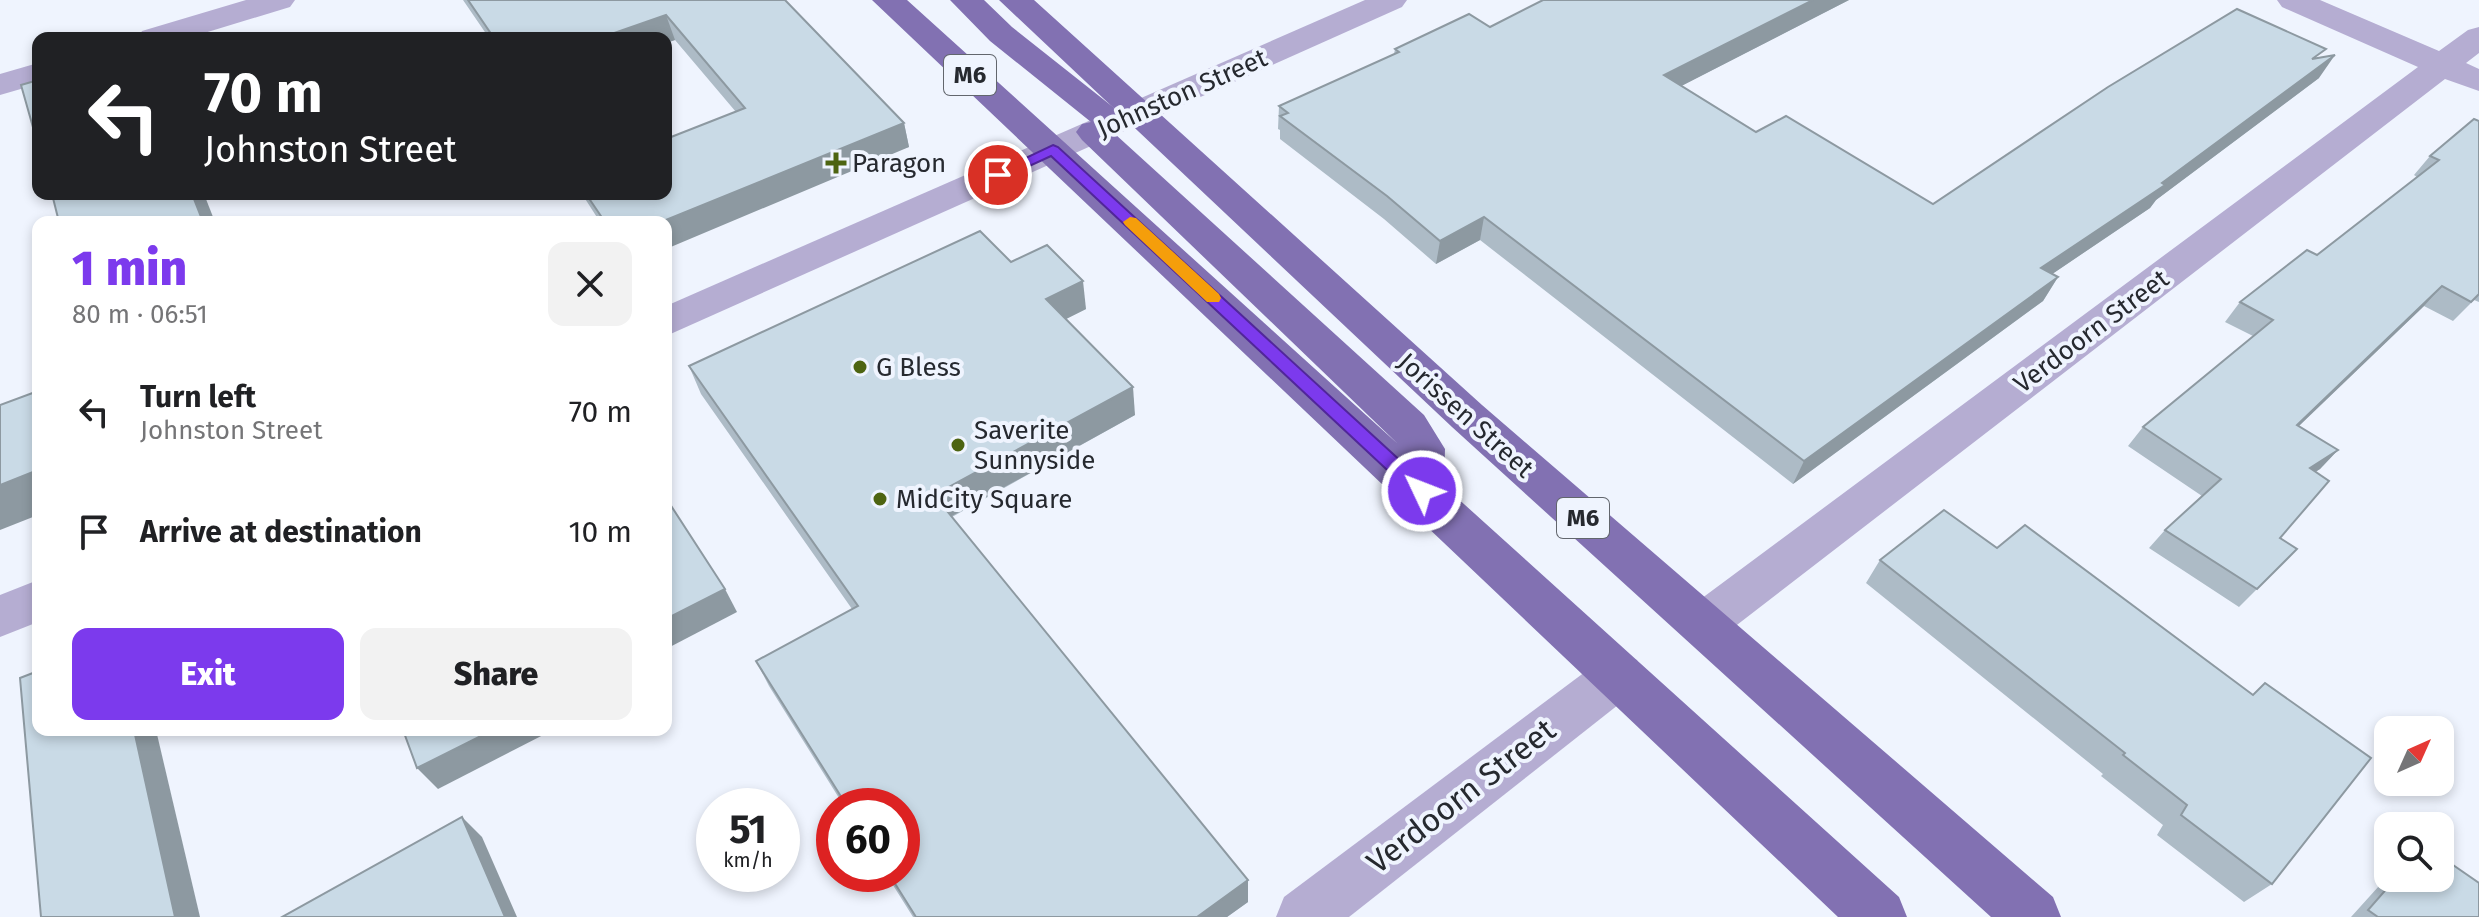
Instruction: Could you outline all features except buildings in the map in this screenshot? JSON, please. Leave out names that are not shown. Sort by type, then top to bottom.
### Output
[{"type":"main road","name":"M6","points":[[888,0],[1879,917]]},
{"type":"main road","points":[[966,0],[979,15],[1115,123],[1409,426],[1423,449],[1422,491]]},
{"type":"main road","name":"Jorissen Street","points":[[1015,0],[1115,123],[1467,416],[2033,917]]},
{"type":"street","points":[[174,32],[279,0]]},
{"type":"street","name":"Johnston Street","points":[[672,319],[1391,0]]},
{"type":"street","points":[[2293,0],[2479,81]]},
{"type":"street","name":"Verdoorn Street","points":[[1703,624],[2479,37]]},
{"type":"street","points":[[0,85],[32,75]]},
{"type":"street","points":[[0,617],[32,603]]},
{"type":"street","name":"Verdoorn Street","points":[[1304,917],[1619,675]]},
{"type":"slow traffic","points":[[1130,222],[1213,298]]},
{"type":"place","name":"Paragon","points":[[836,163]]},
{"type":"place","name":"G Bless","points":[[860,367]]},
{"type":"place","name":"Saverite Sunnyside","points":[[958,445]]},
{"type":"place","name":"MidCity Square","points":[[880,499]]},
{"type":"route","points":[[998,175],[1053,150],[1422,491]]}]
